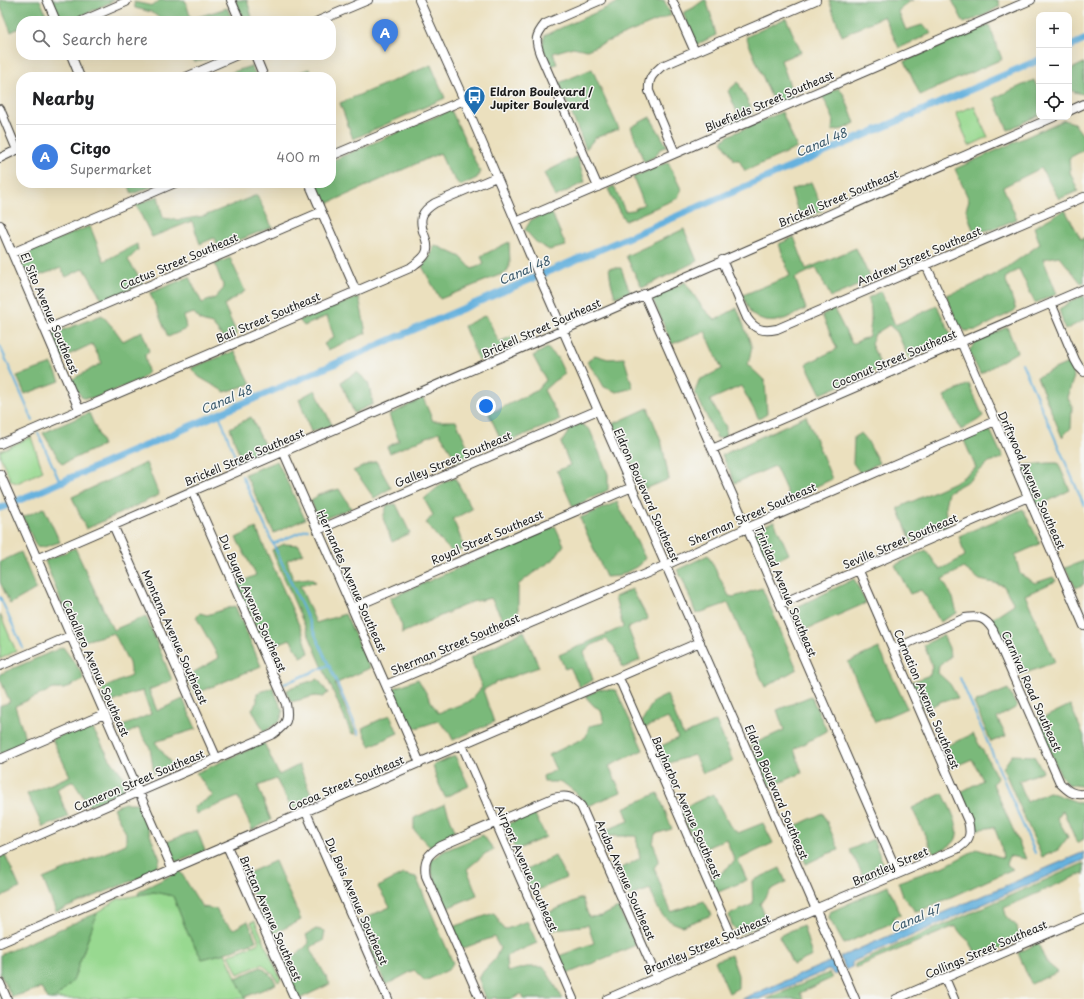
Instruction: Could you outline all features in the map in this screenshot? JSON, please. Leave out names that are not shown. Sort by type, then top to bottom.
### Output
[{"type":"street","points":[[47,0],[54,16]]},
{"type":"street","points":[[94,16],[126,2],[127,0]]},
{"type":"street","points":[[231,0],[238,16]]},
{"type":"street","points":[[330,16],[368,0]]},
{"type":"street","name":"Eldron Boulevard Southeast","points":[[419,0],[464,100],[547,295],[855,999]]},
{"type":"street","points":[[598,186],[536,43],[537,36],[545,24],[601,0]]},
{"type":"street","points":[[672,0],[695,52]]},
{"type":"street","points":[[676,153],[649,91],[649,82],[651,77],[662,66],[816,0]]},
{"type":"street","name":"Bluefields Street Southeast","points":[[516,222],[1031,0]]},
{"type":"street","points":[[73,60],[78,72]]},
{"type":"street","points":[[198,72],[225,60]]},
{"type":"street","points":[[257,60],[262,72]]},
{"type":"street","points":[[336,154],[464,100]]},
{"type":"street","points":[[1072,109],[1084,104]]},
{"type":"street","points":[[0,109],[16,143]]},
{"type":"street","name":"Brickell Street Southeast","points":[[36,558],[1047,120]]},
{"type":"street","points":[[0,158],[16,150]]},
{"type":"street","name":"Bali Street Southeast","points":[[0,444],[410,268],[422,259],[427,250],[426,240],[421,227],[422,216],[427,208],[496,176]]},
{"type":"street","points":[[12,253],[163,188]]},
{"type":"street","points":[[311,188],[356,291]]},
{"type":"street","name":"Andrew Street Southeast","points":[[722,260],[747,318],[752,324],[761,330],[777,330],[926,264],[1084,197]]},
{"type":"street","name":"Cactus Street Southeast","points":[[45,330],[321,212]]},
{"type":"street","name":"El Sito Avenue Southeast","points":[[0,225],[79,409]]},
{"type":"street","name":"Driftwood Avenue Southeast","points":[[926,264],[1084,626]]},
{"type":"street","name":"Coconut Street Southeast","points":[[712,449],[1084,289]]},
{"type":"street","name":"Trinidad Avenue Southeast","points":[[644,294],[898,874]]},
{"type":"street","points":[[1051,304],[1079,367],[1084,372]]},
{"type":"street","name":"Galley Street Southeast","points":[[318,530],[598,410]]},
{"type":"street","name":"Sherman Street Southeast","points":[[386,685],[666,565],[747,528],[995,421]]},
{"type":"street","name":"Hernandes Avenue Southeast","points":[[283,451],[420,763]]},
{"type":"street","name":"Caballero Avenue Southeast","points":[[0,474],[172,870]]},
{"type":"street","name":"Royal Street Southeast","points":[[352,608],[632,487]]},
{"type":"street","name":"Du Buque Avenue Southeast","points":[[192,491],[286,704],[288,716],[285,724]]},
{"type":"street","name":"Seville Street Southeast","points":[[780,604],[1028,497]]},
{"type":"street","name":"Montana Avenue Southeast","points":[[113,525],[217,758]]},
{"type":"street","name":"Carnation Avenue Southeast","points":[[859,571],[968,821],[970,830],[969,837]]},
{"type":"street","name":"Carnival Road Southeast","points":[[894,649],[965,618],[974,616],[982,618],[988,622],[993,630],[1060,783],[1066,790],[1072,793],[1077,795],[1084,794]]},
{"type":"street","points":[[0,666],[70,636]]},
{"type":"street","name":"Cocoa Street Southeast","points":[[0,944],[700,642]]},
{"type":"street","name":"Bayharbor Avenue Southeast","points":[[618,678],[735,944]]},
{"type":"street","points":[[0,759],[104,714]]},
{"type":"street","name":"Cameron Street Southeast","points":[[0,852],[274,734],[285,724]]},
{"type":"street","name":"Airport Avenue Southeast","points":[[462,745],[573,999]]},
{"type":"street","name":"Aruba Avenue Southeast","points":[[496,823],[553,798],[562,796],[575,799],[581,806],[657,978]]},
{"type":"street","name":"Du Bois Avenue Southeast","points":[[306,812],[388,999]]},
{"type":"street","points":[[480,999],[426,876],[425,862],[432,852],[441,846],[496,823]]},
{"type":"street","name":"Brantley Street","points":[[816,909],[957,849],[964,844],[969,837]]},
{"type":"street","name":"Brittan Avenue Southeast","points":[[227,846],[295,999]]},
{"type":"street","name":"Brantley Street Southeast","points":[[607,999],[816,909]]},
{"type":"street","name":"Collings Street Southeast","points":[[896,999],[1084,918]]},
{"type":"street","points":[[945,978],[954,999]]},
{"type":"street","points":[[0,983],[7,999]]},
{"type":"green space","points":[[0,0],[40,0],[47,16],[16,16],[16,30],[11,32],[0,5]]},
{"type":"green space","points":[[50,0],[115,0],[81,16],[56,16]]},
{"type":"green space","points":[[160,0],[185,0],[190,16],[157,16],[151,12],[135,8],[134,2],[153,6]]},
{"type":"green space","points":[[235,0],[247,0],[252,16],[242,16]]},
{"type":"green space","points":[[624,0],[664,0],[671,15],[587,50],[573,47],[553,53],[557,64],[551,66],[542,47],[545,35]]},
{"type":"green space","points":[[706,0],[716,35],[696,45],[683,13]]},
{"type":"green space","points":[[914,0],[898,11],[906,30],[922,25],[932,33],[899,48],[884,16],[842,36],[829,1]]},
{"type":"green space","points":[[952,0],[998,0],[1000,6],[985,15],[964,23]]},
{"type":"green space","points":[[227,8],[231,16],[201,16]]},
{"type":"green space","points":[[786,18],[801,52],[781,60],[789,83],[792,99],[775,106],[746,37]]},
{"type":"green space","points":[[989,25],[1002,59],[920,95],[905,61]]},
{"type":"green space","points":[[193,60],[204,60],[202,61]]},
{"type":"green space","points":[[1084,63],[1084,94],[1072,90],[1072,69]]},
{"type":"green space","points":[[431,65],[445,98],[353,139],[340,103]]},
{"type":"green space","points":[[251,66],[254,72],[233,72]]},
{"type":"green space","points":[[309,69],[310,72],[300,72]]},
{"type":"green space","points":[[592,69],[619,129],[595,138],[586,149],[559,83]]},
{"type":"green space","points":[[1034,80],[1036,85],[1036,116],[1008,130],[994,98]]},
{"type":"green space","points":[[738,82],[753,113],[740,120],[731,122],[737,112],[728,91]]},
{"type":"green space","points":[[839,88],[844,95],[855,123],[843,129],[832,131],[833,118],[822,95]]},
{"type":"green space","points":[[974,106],[988,137],[969,146],[956,113]]},
{"type":"green space","points":[[451,110],[480,172],[477,178],[460,186],[447,169],[440,153],[322,206],[315,188],[336,188],[336,159]]},
{"type":"green space","points":[[782,112],[797,148],[745,171],[739,160],[734,160],[722,141],[728,136]]},
{"type":"green space","points":[[650,117],[667,146],[659,150],[656,156],[644,162],[631,127]]},
{"type":"green space","points":[[1064,120],[1074,123],[1084,137],[1084,150],[1069,158],[1070,172],[1078,191],[1059,199],[1041,168],[1003,187],[1017,219],[993,229],[974,233],[966,209],[969,200],[955,169]]},
{"type":"green space","points":[[577,156],[585,182],[555,197],[544,173]]},
{"type":"green space","points":[[668,162],[681,189],[678,198],[625,221],[608,189],[614,186],[625,211],[633,210],[644,204],[633,177]]},
{"type":"green space","points":[[811,182],[823,210],[801,221],[791,190]]},
{"type":"green space","points":[[130,188],[148,188],[132,194]]},
{"type":"green space","points":[[257,195],[272,227],[219,248],[214,238],[200,244],[192,221],[152,237],[136,205],[158,196],[163,218],[179,220],[204,216]]},
{"type":"green space","points":[[1065,210],[1081,239],[1084,238],[1084,283],[1082,284],[1059,256],[1043,259],[1057,294],[1035,303],[1019,269],[1005,278],[1016,310],[977,330],[965,331],[957,322],[946,295],[967,288],[1005,269],[1040,244],[1034,227]]},
{"type":"green space","points":[[551,211],[566,246],[549,250],[537,243],[525,230],[531,220]]},
{"type":"green space","points":[[90,226],[104,261],[137,244],[138,250],[128,260],[143,283],[103,301],[84,268],[66,277],[61,268],[32,278],[23,268],[21,254]]},
{"type":"green space","points":[[684,229],[697,261],[642,288],[626,256]]},
{"type":"green space","points":[[794,237],[806,269],[856,248],[871,280],[831,297],[816,268],[795,278],[806,309],[780,320],[766,321],[760,319],[751,313],[743,295],[790,276],[779,244]]},
{"type":"green space","points":[[509,242],[510,264],[507,272],[440,299],[422,266],[429,258],[435,245],[461,257],[472,269],[484,264],[481,256]]},
{"type":"green space","points":[[230,258],[245,291],[224,305],[237,334],[226,341],[212,324],[201,321],[194,313],[184,316],[186,329],[168,337],[150,293],[189,277],[202,303],[215,298],[224,288],[215,264]]},
{"type":"green space","points":[[609,268],[621,268],[630,292],[615,297]]},
{"type":"green space","points":[[685,282],[702,307],[715,320],[737,308],[752,347],[748,365],[765,381],[767,414],[759,419],[741,386],[710,400],[726,427],[725,438],[717,438],[695,392],[699,380],[722,369],[705,331],[672,344],[652,298]]},
{"type":"green space","points":[[881,291],[895,325],[937,306],[951,335],[949,341],[909,359],[897,332],[889,325],[875,334],[871,344],[882,368],[821,394],[806,364],[837,349],[822,315],[834,309],[852,344],[869,336],[871,312],[868,298]]},
{"type":"green space","points":[[1084,296],[1084,320],[1065,330],[1059,309],[1079,297]]},
{"type":"green space","points":[[359,297],[366,333],[328,350],[324,344],[334,337],[327,316],[304,326],[299,320]]},
{"type":"green space","points":[[102,315],[123,341],[142,331],[149,351],[145,355],[148,372],[140,380],[95,398],[83,398],[71,380],[102,363],[92,344],[62,358],[53,334]]},
{"type":"green space","points":[[486,315],[499,342],[513,336],[516,344],[478,360],[464,326]]},
{"type":"green space","points":[[1007,327],[1017,352],[980,374],[969,351],[975,343]]},
{"type":"green space","points":[[547,348],[557,357],[565,374],[544,390],[560,420],[503,444],[489,414],[536,391],[546,380],[533,356]]},
{"type":"green space","points":[[235,351],[251,384],[225,392],[199,377],[191,368]]},
{"type":"green space","points":[[595,355],[608,359],[624,358],[633,388],[617,392],[604,387],[587,362]]},
{"type":"green space","points":[[1068,363],[1074,377],[1067,397],[1072,405],[1071,428],[1062,437],[1037,377]]},
{"type":"green space","points":[[52,364],[60,381],[25,394],[17,376]]},
{"type":"green space","points":[[357,372],[368,382],[373,404],[354,413],[341,382]]},
{"type":"green space","points":[[969,384],[983,416],[961,430],[944,396]]},
{"type":"green space","points":[[315,390],[332,425],[311,432],[299,399]]},
{"type":"green space","points":[[423,398],[433,421],[456,421],[471,454],[457,461],[439,432],[390,453],[387,447],[399,441],[389,415]]},
{"type":"green space","points":[[648,408],[662,444],[669,479],[645,489],[613,424]]},
{"type":"green space","points":[[89,413],[103,445],[62,464],[43,433]]},
{"type":"green space","points":[[806,416],[832,479],[790,499],[775,466],[735,483],[722,455]]},
{"type":"green space","points":[[251,417],[268,453],[242,462],[230,428]]},
{"type":"green space","points":[[580,423],[590,430],[608,474],[608,490],[573,507],[557,471],[570,465],[561,443],[571,428]]},
{"type":"green space","points":[[986,429],[991,432],[1003,458],[989,462],[970,480],[948,492],[945,506],[947,526],[912,543],[898,508],[959,480],[976,468],[963,438]]},
{"type":"green space","points":[[861,433],[867,440],[879,463],[860,473],[853,463],[854,437]]},
{"type":"green space","points":[[31,437],[43,471],[17,483],[11,481],[0,456],[0,451]]},
{"type":"green space","points":[[277,461],[305,519],[274,533],[245,474]]},
{"type":"green space","points":[[376,461],[391,488],[374,498],[360,478],[353,471]]},
{"type":"green space","points":[[146,463],[159,495],[86,529],[72,497]]},
{"type":"green space","points":[[1058,463],[1070,490],[1037,507],[1026,482],[1026,476],[1020,472],[1020,466]]},
{"type":"green space","points":[[455,478],[472,509],[453,519],[465,549],[452,552],[426,523],[433,515],[424,499],[444,482]]},
{"type":"green space","points":[[339,489],[351,508],[319,521],[311,501],[318,495]]},
{"type":"green space","points":[[617,502],[645,558],[640,565],[619,576],[606,577],[580,518]]},
{"type":"green space","points":[[396,504],[410,533],[392,542],[383,518],[387,505]]},
{"type":"green space","points":[[44,508],[60,542],[44,547],[36,546],[23,517]]},
{"type":"green space","points":[[1023,509],[1040,544],[1015,555],[1020,574],[1035,583],[1053,577],[1056,581],[1025,595],[1055,662],[1018,676],[991,619],[1014,604],[1003,585],[980,580],[964,568],[942,579],[953,598],[957,613],[940,622],[921,590],[910,594],[895,565],[926,550],[940,570],[965,556],[959,536]]},
{"type":"green space","points":[[774,521],[789,554],[767,565],[753,531]]},
{"type":"green space","points":[[555,526],[564,545],[553,560],[518,585],[518,615],[506,626],[491,598],[472,602],[402,633],[402,626],[390,598]]},
{"type":"green space","points":[[256,528],[303,634],[309,653],[301,657],[290,639],[265,649],[237,584],[256,575],[236,538]]},
{"type":"green space","points":[[284,544],[299,545],[303,553],[287,560],[293,580],[309,578],[316,582],[300,586],[316,623],[345,614],[370,668],[335,684],[356,734],[351,733],[272,550]]},
{"type":"green space","points":[[75,548],[113,630],[146,616],[172,680],[149,690],[157,711],[183,699],[196,729],[155,742],[173,766],[154,774],[150,748],[138,728],[123,736],[118,728],[151,714],[143,691],[131,694],[106,705],[101,689],[131,676],[129,663],[114,633],[80,642],[74,634],[45,561]]},
{"type":"green space","points":[[21,552],[36,589],[10,604],[0,582],[0,562]]},
{"type":"green space","points":[[708,555],[729,596],[734,597],[762,588],[797,669],[765,687],[728,603],[696,614],[683,580],[677,570]]},
{"type":"green space","points":[[1084,561],[1084,584],[1076,588],[1065,568]]},
{"type":"green space","points":[[854,579],[866,603],[802,631],[797,627],[791,610]]},
{"type":"green space","points":[[632,589],[648,619],[628,628],[640,660],[623,668],[614,647],[606,639],[592,645],[584,652],[593,680],[580,687],[570,667],[565,669],[559,655],[623,627],[615,597]]},
{"type":"green space","points":[[235,606],[261,666],[195,694],[185,677],[219,658],[196,617],[200,613],[207,615]]},
{"type":"green space","points":[[0,614],[16,651],[0,659]]},
{"type":"green space","points":[[524,631],[539,667],[497,682],[483,690],[494,722],[453,740],[448,730],[438,721],[410,730],[392,689],[418,679],[438,713],[470,701],[482,687],[470,658]]},
{"type":"green space","points":[[943,635],[949,648],[950,657],[939,666],[938,673],[950,684],[958,698],[942,701],[924,710],[911,682],[930,675],[932,665],[924,645]]},
{"type":"green space","points":[[63,647],[82,673],[83,680],[64,689],[53,689],[15,706],[26,741],[0,754],[0,706],[10,702],[0,679],[0,674]]},
{"type":"green space","points":[[879,648],[907,708],[875,722],[848,662]]},
{"type":"green space","points":[[318,679],[328,693],[323,697],[315,696],[291,702],[286,691],[292,687]]},
{"type":"green space","points":[[273,688],[283,712],[280,721],[264,732],[252,709],[257,702],[257,693]]},
{"type":"green space","points":[[600,689],[616,690],[643,750],[609,766],[621,792],[588,806],[575,792],[562,782],[544,782],[543,776],[556,770],[549,755],[586,737],[589,726],[604,723],[601,710],[594,706],[585,696]]},
{"type":"green space","points":[[1008,689],[1017,707],[997,718],[1006,736],[991,742],[974,703]]},
{"type":"green space","points":[[667,695],[683,735],[716,721],[733,761],[703,773],[694,755],[669,763],[662,762],[653,750],[678,738],[668,718],[644,728],[642,721],[653,702]]},
{"type":"green space","points":[[811,696],[827,731],[794,749],[802,773],[770,787],[751,745],[784,730],[777,710]]},
{"type":"green space","points":[[1070,705],[1084,736],[1084,786],[1067,784],[1059,772],[1037,721]]},
{"type":"green space","points":[[390,715],[398,733],[370,746],[362,728]]},
{"type":"green space","points":[[90,724],[110,759],[123,776],[124,791],[89,806],[73,781],[57,789],[68,817],[43,827],[27,794],[70,776],[52,739]]},
{"type":"green space","points":[[973,734],[997,778],[993,784],[1026,859],[1009,856],[1006,864],[1013,869],[922,910],[915,911],[903,896],[898,882],[947,865],[977,849],[1003,858],[1001,845],[994,827],[974,830],[961,792],[983,780],[972,759],[951,768],[942,748]]},
{"type":"green space","points":[[264,743],[279,775],[299,765],[314,801],[292,809],[276,779],[258,786],[271,820],[252,830],[238,797],[196,814],[194,807],[213,796],[196,773]]},
{"type":"green space","points":[[1012,755],[1034,756],[1043,771],[1019,781],[1027,802],[1049,792],[1080,803],[1084,802],[1084,839],[1077,843],[1063,810],[1057,818],[1068,837],[1058,850],[1042,857],[1003,768]]},
{"type":"green space","points":[[455,756],[469,786],[445,797],[436,778],[433,765]]},
{"type":"green space","points":[[658,793],[672,829],[655,834],[653,843],[659,860],[654,868],[671,912],[704,901],[712,915],[682,926],[668,920],[660,912],[650,889],[630,896],[617,871],[640,858],[636,836],[607,836],[601,832],[629,821],[624,808]]},
{"type":"green space","points":[[943,793],[952,811],[957,832],[953,843],[934,854],[912,808]]},
{"type":"green space","points":[[713,794],[730,826],[738,833],[763,823],[773,843],[738,860],[747,880],[716,893],[709,879],[720,874],[735,861],[726,839],[699,851],[679,810]]},
{"type":"green space","points":[[124,803],[137,803],[160,859],[156,871],[56,912],[43,879],[126,844],[126,833],[113,808]]},
{"type":"green space","points":[[445,804],[455,831],[430,847],[414,830],[414,818]]},
{"type":"green space","points":[[534,813],[546,837],[516,850],[503,826]]},
{"type":"green space","points":[[823,813],[839,850],[806,864],[791,828]]},
{"type":"green space","points":[[197,830],[205,851],[177,862],[170,854],[164,843]]},
{"type":"green space","points":[[483,835],[494,850],[486,853],[467,869],[477,895],[447,908],[431,871],[431,860],[444,851]]},
{"type":"green space","points":[[873,839],[885,868],[882,876],[867,883],[850,850]]},
{"type":"green space","points":[[5,855],[20,888],[0,897],[0,857]]},
{"type":"green space","points":[[555,856],[566,878],[533,892],[522,872]]},
{"type":"green space","points":[[275,861],[301,920],[271,935],[244,875]]},
{"type":"green space","points":[[1084,863],[1084,875],[1083,873],[1004,908],[1007,918],[1017,926],[1019,940],[984,955],[977,956],[970,942],[955,926],[855,968],[855,964]]},
{"type":"green space","points":[[780,868],[786,882],[770,890],[760,904],[768,922],[740,934],[732,925],[729,915],[753,904],[752,881]]},
{"type":"green space","points":[[180,871],[202,907],[216,909],[222,920],[234,929],[248,921],[256,941],[225,953],[202,959],[188,934],[173,896],[154,892],[138,895],[139,891]]},
{"type":"green space","points":[[403,874],[416,877],[453,963],[448,970],[425,981],[414,970],[386,985],[358,921],[390,907],[378,887]]},
{"type":"green space","points":[[888,886],[901,915],[893,917],[894,922],[844,944],[829,918],[830,912]]},
{"type":"green space","points":[[154,892],[173,896],[188,934],[202,959],[225,953],[246,999],[55,999],[73,981],[97,913],[118,899]]},
{"type":"green space","points":[[582,898],[589,917],[602,916],[618,908],[636,945],[567,974],[559,956],[594,943],[588,925],[549,931],[543,915]]},
{"type":"green space","points":[[97,913],[73,981],[55,999],[48,999],[41,988],[12,997],[0,973],[0,955]]},
{"type":"green space","points":[[494,913],[504,930],[527,921],[537,943],[506,956],[507,972],[527,967],[544,967],[563,999],[523,999],[521,994],[512,999],[496,999],[495,997],[492,999],[486,999],[478,977],[495,959],[500,948],[494,937],[461,949],[453,927]]},
{"type":"green space","points":[[255,921],[281,980],[278,982],[274,975],[262,964],[238,974],[229,955],[259,943],[251,922]]},
{"type":"green space","points":[[803,925],[812,956],[793,965],[779,936]]},
{"type":"green space","points":[[316,929],[325,931],[323,941],[310,947],[330,984],[299,999],[281,961],[299,953],[309,943],[306,935]]},
{"type":"green space","points":[[1038,943],[1046,962],[1058,972],[1031,984],[1018,953]]},
{"type":"green space","points":[[731,955],[738,975],[738,988],[729,993],[715,961]]},
{"type":"green space","points":[[261,967],[272,976],[276,984],[245,997],[236,978]]},
{"type":"green space","points":[[829,973],[832,978],[800,993],[803,999],[767,999]]},
{"type":"water","points":[[1084,852],[1084,860],[854,961],[852,963],[852,967],[846,970],[840,957]]},
{"type":"water","points":[[834,960],[840,973],[834,975],[828,970],[759,999],[742,999]]},
{"type":"waterway","name":"Canal 48","points":[[1072,46],[1084,40]]},
{"type":"waterway","name":"Canal 48","points":[[17,501],[1036,61]]},
{"type":"waterway","points":[[0,346],[33,421]]},
{"type":"waterway","points":[[1022,363],[1084,505]]},
{"type":"waterway","points":[[219,414],[237,462]]},
{"type":"waterway","points":[[38,433],[60,482]]},
{"type":"waterway","points":[[242,476],[359,734]]},
{"type":"waterway","name":"Canal 48","points":[[0,508],[8,505]]},
{"type":"waterway","points":[[273,544],[308,529]]},
{"type":"waterway","points":[[0,597],[23,648]]},
{"type":"waterway","points":[[284,684],[329,665]]},
{"type":"waterway","points":[[960,678],[1035,853]]},
{"type":"place","name":"Citgo","points":[[385,52]]},
{"type":"place","name":"Eldron Boulevard / Jupiter Boulevard","points":[[475,116]]},
{"type":"water label","name":"Canal 47","points":[[915,918]]}]
